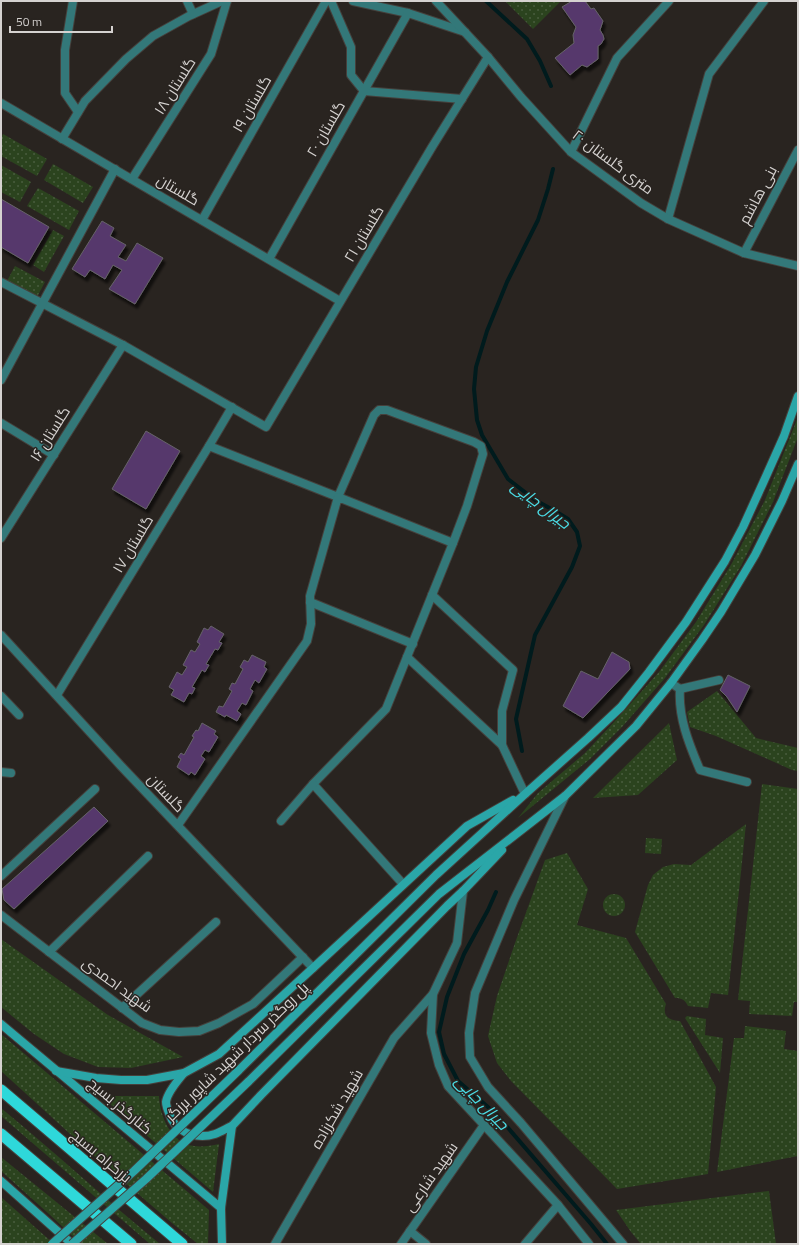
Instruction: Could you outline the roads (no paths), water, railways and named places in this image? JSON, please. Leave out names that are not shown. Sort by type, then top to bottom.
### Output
[{"type":"highway","name":"بزرگراه بسیج","points":[[1,1090],[182,1244]]},
{"type":"highway","points":[[1,1134],[131,1244]]},
{"type":"main road","points":[[56,1071],[96,1078],[147,1080],[184,1073],[219,1054],[467,826],[525,794],[588,738],[621,707],[649,672],[686,622],[725,561],[743,527],[784,436],[798,396]]},
{"type":"main road","points":[[184,1073],[173,1087],[166,1102],[175,1124],[183,1131],[194,1136],[216,1134],[232,1126],[316,1039],[463,892],[519,832],[564,796],[636,726],[671,683],[721,612],[756,554],[798,464]]},
{"type":"main road","name":"پل روگذر سردار شهید شاپور برزگر","points":[[52,1244],[134,1171],[238,1071],[436,875],[525,794]]},
{"type":"main road","name":"پل روگذر سردار شهید شاپور برزگر","points":[[72,1244],[146,1179],[248,1082],[439,894],[519,832]]},
{"type":"main road","name":"کنارگذر بسیج","points":[[1,1024],[221,1208]]},
{"type":"main road","points":[[222,1244],[221,1208],[232,1126]]},
{"type":"main road","points":[[1,1181],[72,1244]]},
{"type":"street","points":[[72,1],[65,50],[65,92],[78,112]]},
{"type":"street","points":[[187,1],[194,14]]},
{"type":"street","points":[[62,139],[85,101],[153,36],[222,1]]},
{"type":"street","name":"گلستان ۱۸","points":[[132,179],[211,54],[227,1]]},
{"type":"street","name":"گلستان ۱۹","points":[[202,220],[326,1]]},
{"type":"street","points":[[331,1],[351,48],[351,75],[364,91],[462,99]]},
{"type":"street","points":[[353,1],[408,13],[465,32]]},
{"type":"street","name":"۲۰ متری گلستان","points":[[436,1],[488,57],[521,97],[571,152],[641,203],[668,219],[744,253],[798,266]]},
{"type":"street","points":[[571,152],[617,58],[669,1]]},
{"type":"street","points":[[668,219],[709,74],[764,1]]},
{"type":"street","name":"گلستان ۲۰","points":[[269,259],[408,13]]},
{"type":"street","name":"گلستان ۲۱","points":[[232,407],[266,427],[340,301],[488,57]]},
{"type":"street","name":"گلستان","points":[[2,104],[340,301]]},
{"type":"street","name":"بنی هاشم","points":[[744,253],[798,150]]},
{"type":"street","points":[[1,380],[114,169]]},
{"type":"street","points":[[1,282],[124,345],[232,407]]},
{"type":"street","name":"گلستان ۱۶","points":[[1,538],[124,345]]},
{"type":"street","name":"گلستان ۱۷","points":[[57,695],[232,407]]},
{"type":"street","points":[[178,825],[307,641],[311,624],[310,596],[338,497],[374,415],[380,410],[387,410],[474,442],[481,446],[483,454],[467,506],[386,709],[313,784],[281,821]]},
{"type":"street","points":[[1,423],[54,455]]},
{"type":"street","points":[[209,446],[453,543]]},
{"type":"street","points":[[432,595],[512,670],[502,711],[502,746]]},
{"type":"street","points":[[310,602],[413,644]]},
{"type":"street","name":"گلستان","points":[[1,635],[313,968]]},
{"type":"street","points":[[407,657],[502,746],[525,794]]},
{"type":"street","points":[[671,683],[680,689],[720,680]]},
{"type":"street","points":[[680,689],[679,700],[686,735],[700,770],[747,782]]},
{"type":"street","points":[[1,696],[19,715]]},
{"type":"street","points":[[1,772],[11,773]]},
{"type":"street","points":[[313,784],[403,884]]},
{"type":"street","points":[[1,876],[95,789]]},
{"type":"street","points":[[564,796],[514,900],[475,993],[469,1033],[470,1057],[488,1087],[521,1123],[623,1244]]},
{"type":"street","points":[[49,952],[148,856]]},
{"type":"street","points":[[463,892],[457,943],[433,994],[431,1033],[439,1065],[448,1086],[558,1205],[589,1244]]},
{"type":"street","name":"شهید احمدی","points":[[1,915],[142,1023],[160,1030],[179,1032],[199,1031],[219,1023],[253,1004],[303,957]]},
{"type":"street","points":[[122,1008],[216,922]]},
{"type":"street","name":"شهید شکرزاده","points":[[275,1244],[394,1038],[433,994]]},
{"type":"street","name":"شهید شارعی","points":[[400,1244],[484,1125]]},
{"type":"street","points":[[525,1244],[558,1205]]},
{"type":"street","points":[[410,1231],[426,1244]]},
{"type":"waterway","name":"جیرال چایی","points":[[486,1],[527,39],[540,61],[551,86]]},
{"type":"waterway","name":"جیرال چایی","points":[[522,751],[516,719],[535,635],[572,567],[580,546],[577,532],[568,519],[535,500],[508,479],[482,435],[477,420],[474,389],[476,367],[487,331],[507,282],[538,220],[553,169]]},
{"type":"waterway","name":"جیرال چایی","points":[[496,892],[464,954],[447,997],[439,1032],[444,1054],[458,1081],[496,1114],[607,1244]]}]
